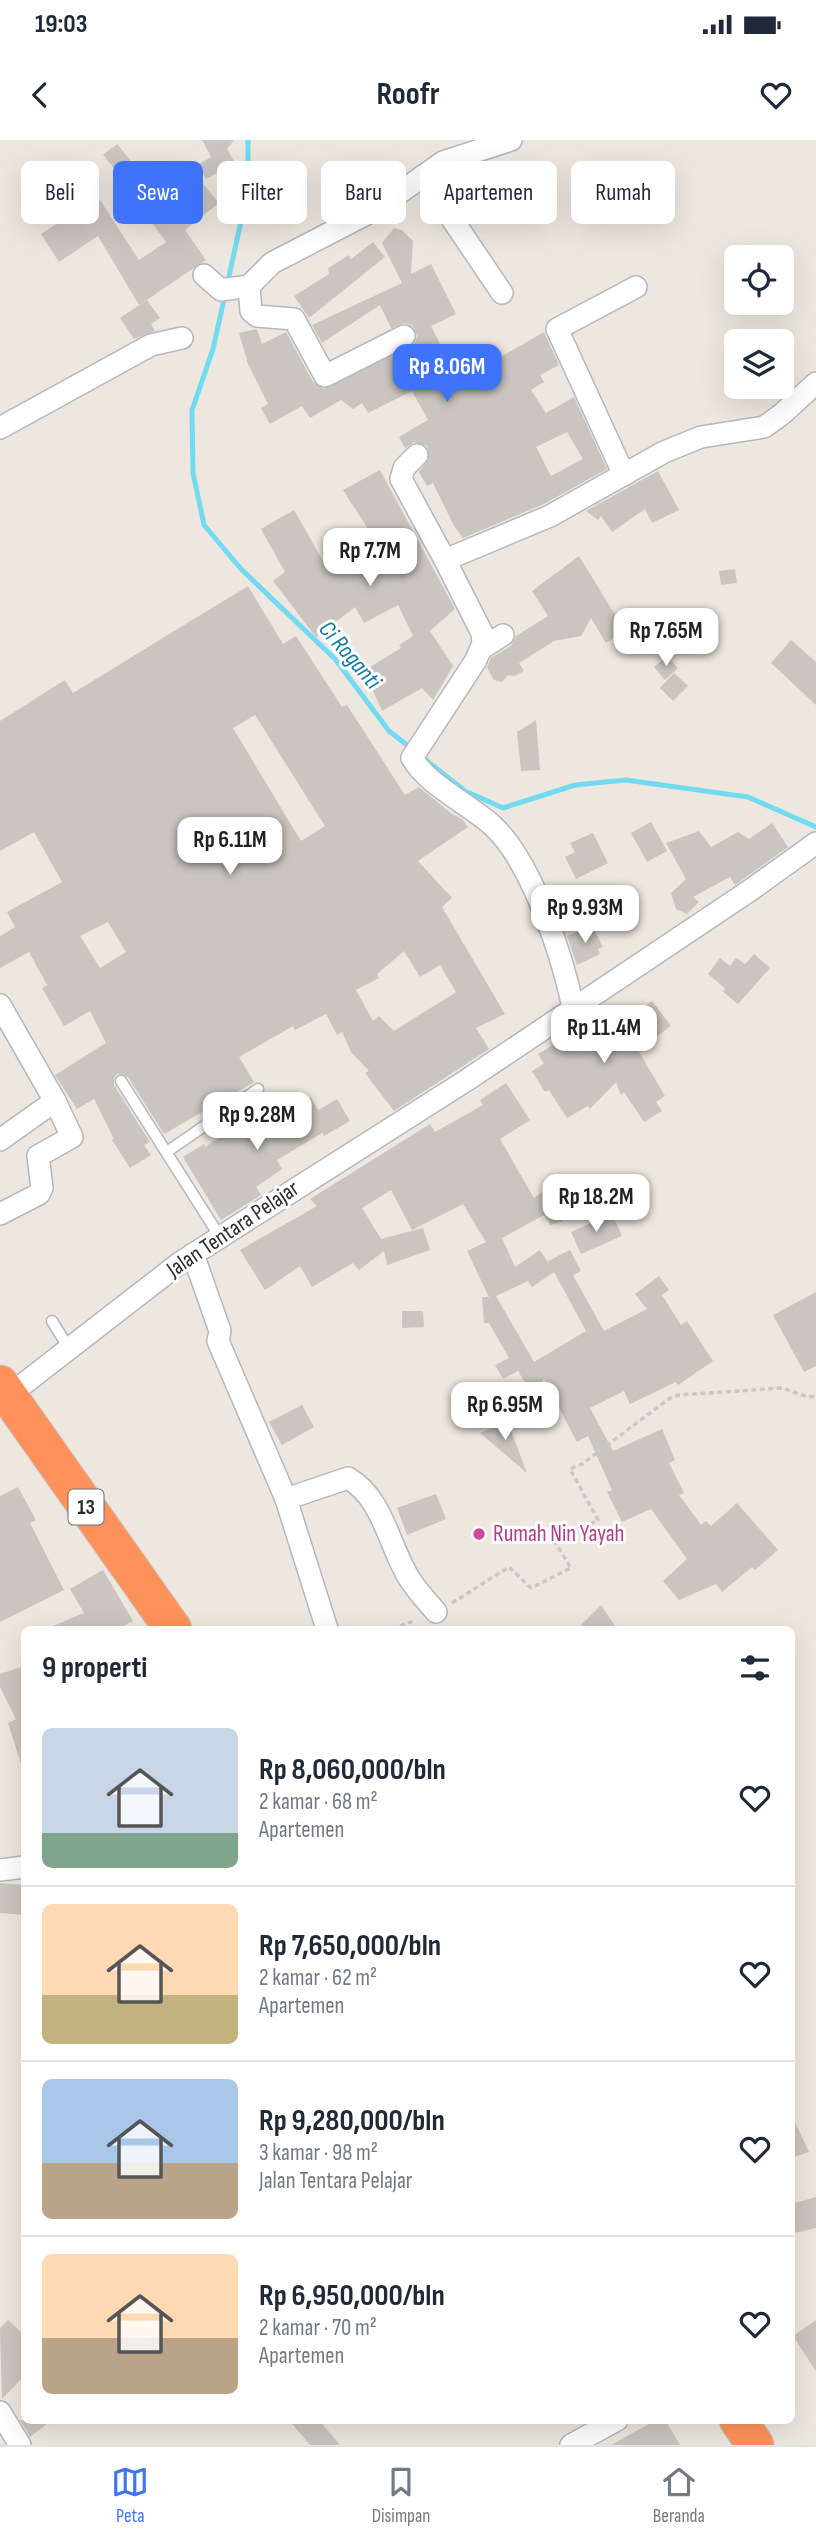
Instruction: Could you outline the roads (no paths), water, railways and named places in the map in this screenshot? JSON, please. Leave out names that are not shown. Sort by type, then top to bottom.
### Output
[{"type":"highway","name":"13","points":[[4,1390],[171,1626]]},
{"type":"highway","points":[[741,2424],[755,2445]]},
{"type":"street","points":[[449,161],[460,155],[511,140]]},
{"type":"street","points":[[235,288],[272,263],[378,208],[420,178]]},
{"type":"street","points":[[455,224],[502,293]]},
{"type":"street","points":[[205,275],[235,288],[257,316],[294,319],[325,376],[404,336]]},
{"type":"street","points":[[624,475],[557,329],[636,287]]},
{"type":"street","points":[[0,428],[151,345],[182,338]]},
{"type":"street","points":[[445,560],[550,516],[664,452],[701,437],[764,427],[816,383]]},
{"type":"street","points":[[416,456],[404,468],[401,479],[482,633],[481,649]]},
{"type":"street","points":[[503,635],[481,649],[416,749],[422,771],[475,811],[507,840],[555,941],[573,1007]]},
{"type":"street","name":"Jalan Tentara Pelajar","points":[[4,1390],[68,1347],[193,1254],[467,1080],[573,1007],[675,942],[816,843]]},
{"type":"street","points":[[0,1005],[55,1101],[72,1137],[38,1156],[42,1188],[39,1194],[0,1214]]},
{"type":"street","points":[[0,1140],[55,1101]]},
{"type":"street","points":[[193,1254],[220,1331],[218,1341],[286,1499],[326,1626]]},
{"type":"street","points":[[286,1499],[348,1478],[356,1483],[372,1500],[410,1579],[436,1612]]},
{"type":"street","points":[[0,1870],[21,1867]]},
{"type":"street","points":[[0,2412],[20,2445]]},
{"type":"street","points":[[571,2445],[610,2424]]},
{"type":"lane","points":[[121,1081],[168,1151],[220,1237]]},
{"type":"lane","points":[[168,1151],[258,1089]]},
{"type":"lane","points":[[52,1321],[68,1347]]},
{"type":"waterway","name":"Ci Roganti","points":[[227,285],[248,190],[248,140]]},
{"type":"waterway","name":"Ci Roganti","points":[[225,295],[213,349],[192,410],[193,473],[204,525],[241,569],[335,659],[389,731],[412,749]]},
{"type":"waterway","name":"Ci Roganti","points":[[422,757],[465,791],[503,808],[575,785],[626,780],[748,797],[816,827]]},
{"type":"place","name":"Rumah Nin Yayah","points":[[479,1534]]}]
